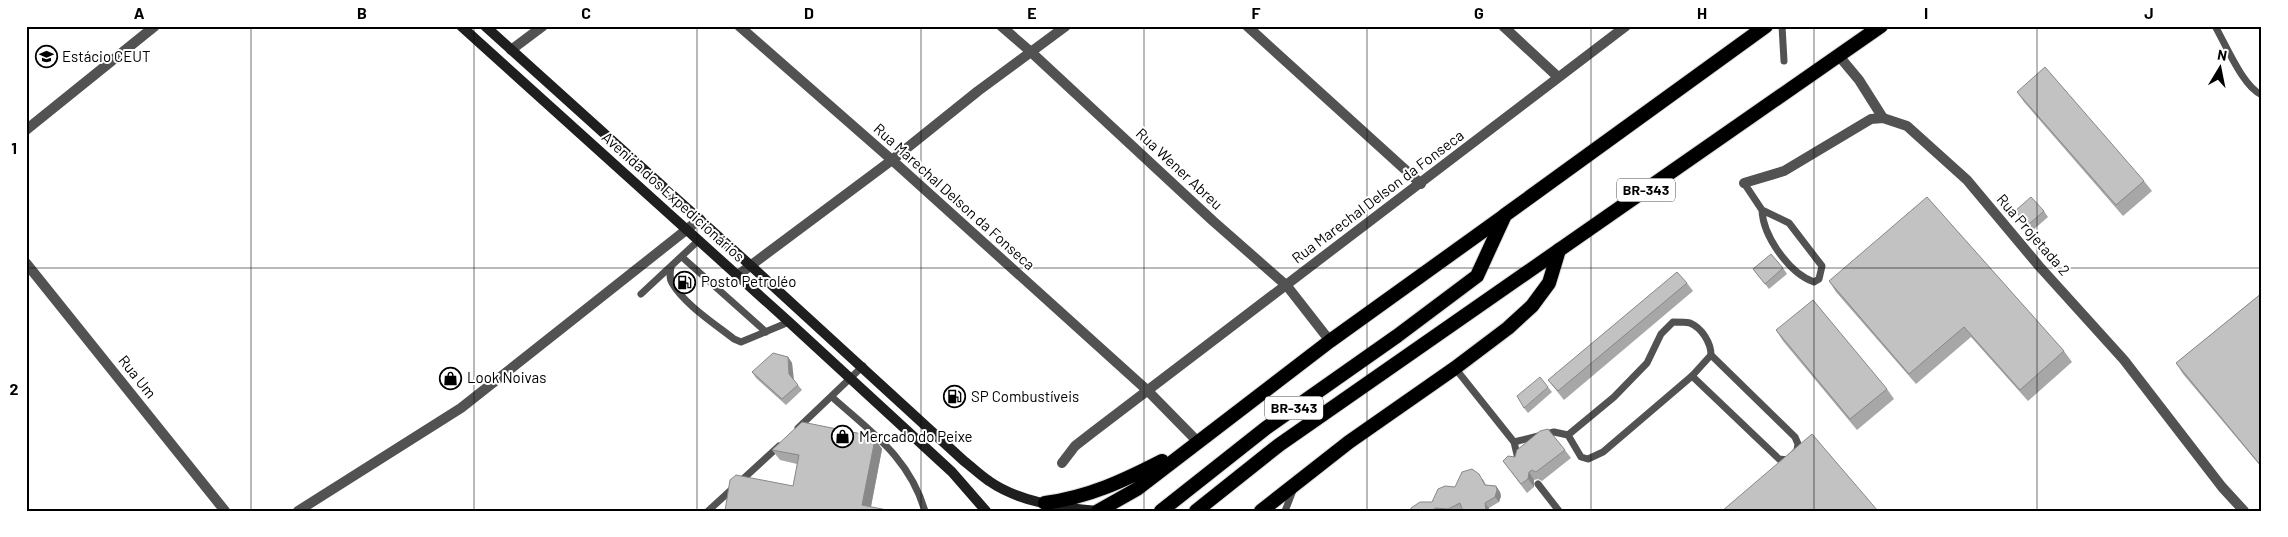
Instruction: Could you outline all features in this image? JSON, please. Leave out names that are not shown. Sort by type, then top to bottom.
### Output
[{"type":"highway","points":[[1098,511],[1137,489],[1194,443],[1330,341],[1766,26]]},
{"type":"highway","name":"BR-343","points":[[1196,511],[1279,445],[1881,26]]},
{"type":"highway","name":"BR-343","points":[[1161,511],[1192,484],[1266,428],[1398,336],[1477,276],[1505,215]]},
{"type":"highway","points":[[1262,511],[1296,482],[1456,368],[1508,328],[1532,306],[1549,283],[1559,250]]},
{"type":"highway","points":[[1044,503],[1073,499],[1100,490],[1194,443]]},
{"type":"main road","name":"Avenida dos Expedicionários","points":[[461,26],[688,229],[952,472],[986,511]]},
{"type":"main road","name":"Avenida dos Expedicionários","points":[[485,26],[862,366],[964,461],[990,482],[1016,494],[1044,503],[1098,511]]},
{"type":"street","points":[[26,130],[155,26]]},
{"type":"street","points":[[511,50],[543,26]]},
{"type":"street","name":"Rua Marechal Delson da Fonseca","points":[[739,26],[892,160],[1148,391],[1194,443]]},
{"type":"street","name":"Rua Wener Abreu","points":[[1001,26],[1213,221],[1287,286],[1330,341]]},
{"type":"street","points":[[738,275],[892,160],[978,91],[1066,26]]},
{"type":"street","points":[[1247,26],[1421,184]]},
{"type":"street","points":[[1503,26],[1558,77]]},
{"type":"street","name":"Rua Marechal Delson da Fonseca","points":[[1062,463],[1075,446],[1626,26]]},
{"type":"street","points":[[1744,183],[1784,171],[1856,126],[1871,119],[1883,118],[1859,80],[1839,56]]},
{"type":"street","name":"Rua Projetada 2","points":[[1883,118],[1907,126],[1967,180],[2039,266],[2124,360],[2222,487],[2244,511]]},
{"type":"street","points":[[298,511],[461,408],[700,219]]},
{"type":"street","name":"Rua Um","points":[[26,263],[225,511]]},
{"type":"lane","points":[[1782,26],[1784,61]]},
{"type":"lane","points":[[2216,26],[2243,77],[2256,93],[2262,95]]},
{"type":"lane","points":[[1744,183],[1762,210],[1763,223],[1773,243],[1796,273],[1814,282],[1819,279],[1822,266],[1790,223],[1762,210]]},
{"type":"lane","points":[[641,294],[699,240]]},
{"type":"lane","points":[[682,257],[766,332]]},
{"type":"lane","points":[[671,268],[670,276],[672,283],[683,297],[734,339],[741,342],[789,322]]},
{"type":"lane","points":[[1514,442],[1554,432],[1568,435],[1580,457],[1588,460],[1604,452],[1692,376],[1711,355],[1711,348],[1705,335],[1691,324],[1673,322],[1661,334],[1648,363],[1614,397],[1568,435]]},
{"type":"lane","points":[[1692,376],[1779,459],[1788,460],[1798,444],[1795,437],[1711,355]]},
{"type":"lane","points":[[795,431],[862,366]]},
{"type":"lane","points":[[1456,368],[1514,442],[1518,461]]},
{"type":"lane","points":[[832,397],[894,453],[910,472],[925,511]]},
{"type":"lane","points":[[708,511],[788,437]]},
{"type":"lane","points":[[1285,511],[1296,482]]},
{"type":"lane","points":[[1538,484],[1559,511]]},
{"type":"building","points":[[2045,67],[2144,181],[2116,205],[2017,92]]},
{"type":"building","points":[[1927,197],[2064,351],[2020,390],[1964,327],[1909,374],[1829,281]]},
{"type":"building","points":[[2031,197],[2044,211],[2028,225],[2015,211]]},
{"type":"building","points":[[1771,254],[1783,268],[1765,284],[1753,269]]},
{"type":"building","points":[[1677,272],[1687,283],[1558,391],[1548,380]]},
{"type":"building","points":[[2262,293],[2262,467],[2176,363]]},
{"type":"building","points":[[1813,300],[1887,389],[1850,419],[1776,330]]},
{"type":"building","points":[[773,353],[788,357],[789,374],[798,385],[782,399],[752,372]]},
{"type":"building","points":[[1540,377],[1548,387],[1524,408],[1517,396]]},
{"type":"building","points":[[802,422],[872,436],[875,439],[862,505],[892,511],[725,511],[730,480],[736,475],[793,486],[799,455],[772,450]]},
{"type":"building","points":[[1548,429],[1565,450],[1536,472],[1532,470],[1529,472],[1528,479],[1521,484],[1503,461],[1508,456],[1515,457],[1517,450],[1540,431]]},
{"type":"building","points":[[1812,434],[1878,511],[1722,511]]},
{"type":"building","points":[[1472,469],[1479,474],[1485,485],[1496,486],[1495,497],[1485,503],[1486,511],[1463,511],[1460,503],[1448,509],[1435,508],[1434,511],[1411,511],[1411,508],[1420,502],[1432,502],[1438,489],[1445,486],[1455,487],[1462,472]]},
{"type":"place","name":"Estácio CEUT","points":[[46,57]]},
{"type":"place","name":"Posto Petroléo","points":[[685,282]]},
{"type":"place","name":"Look Noivas","points":[[451,378]]},
{"type":"place","name":"SP Combustíveis","points":[[955,397]]},
{"type":"place","name":"Mercado do Peixe","points":[[843,437]]}]
